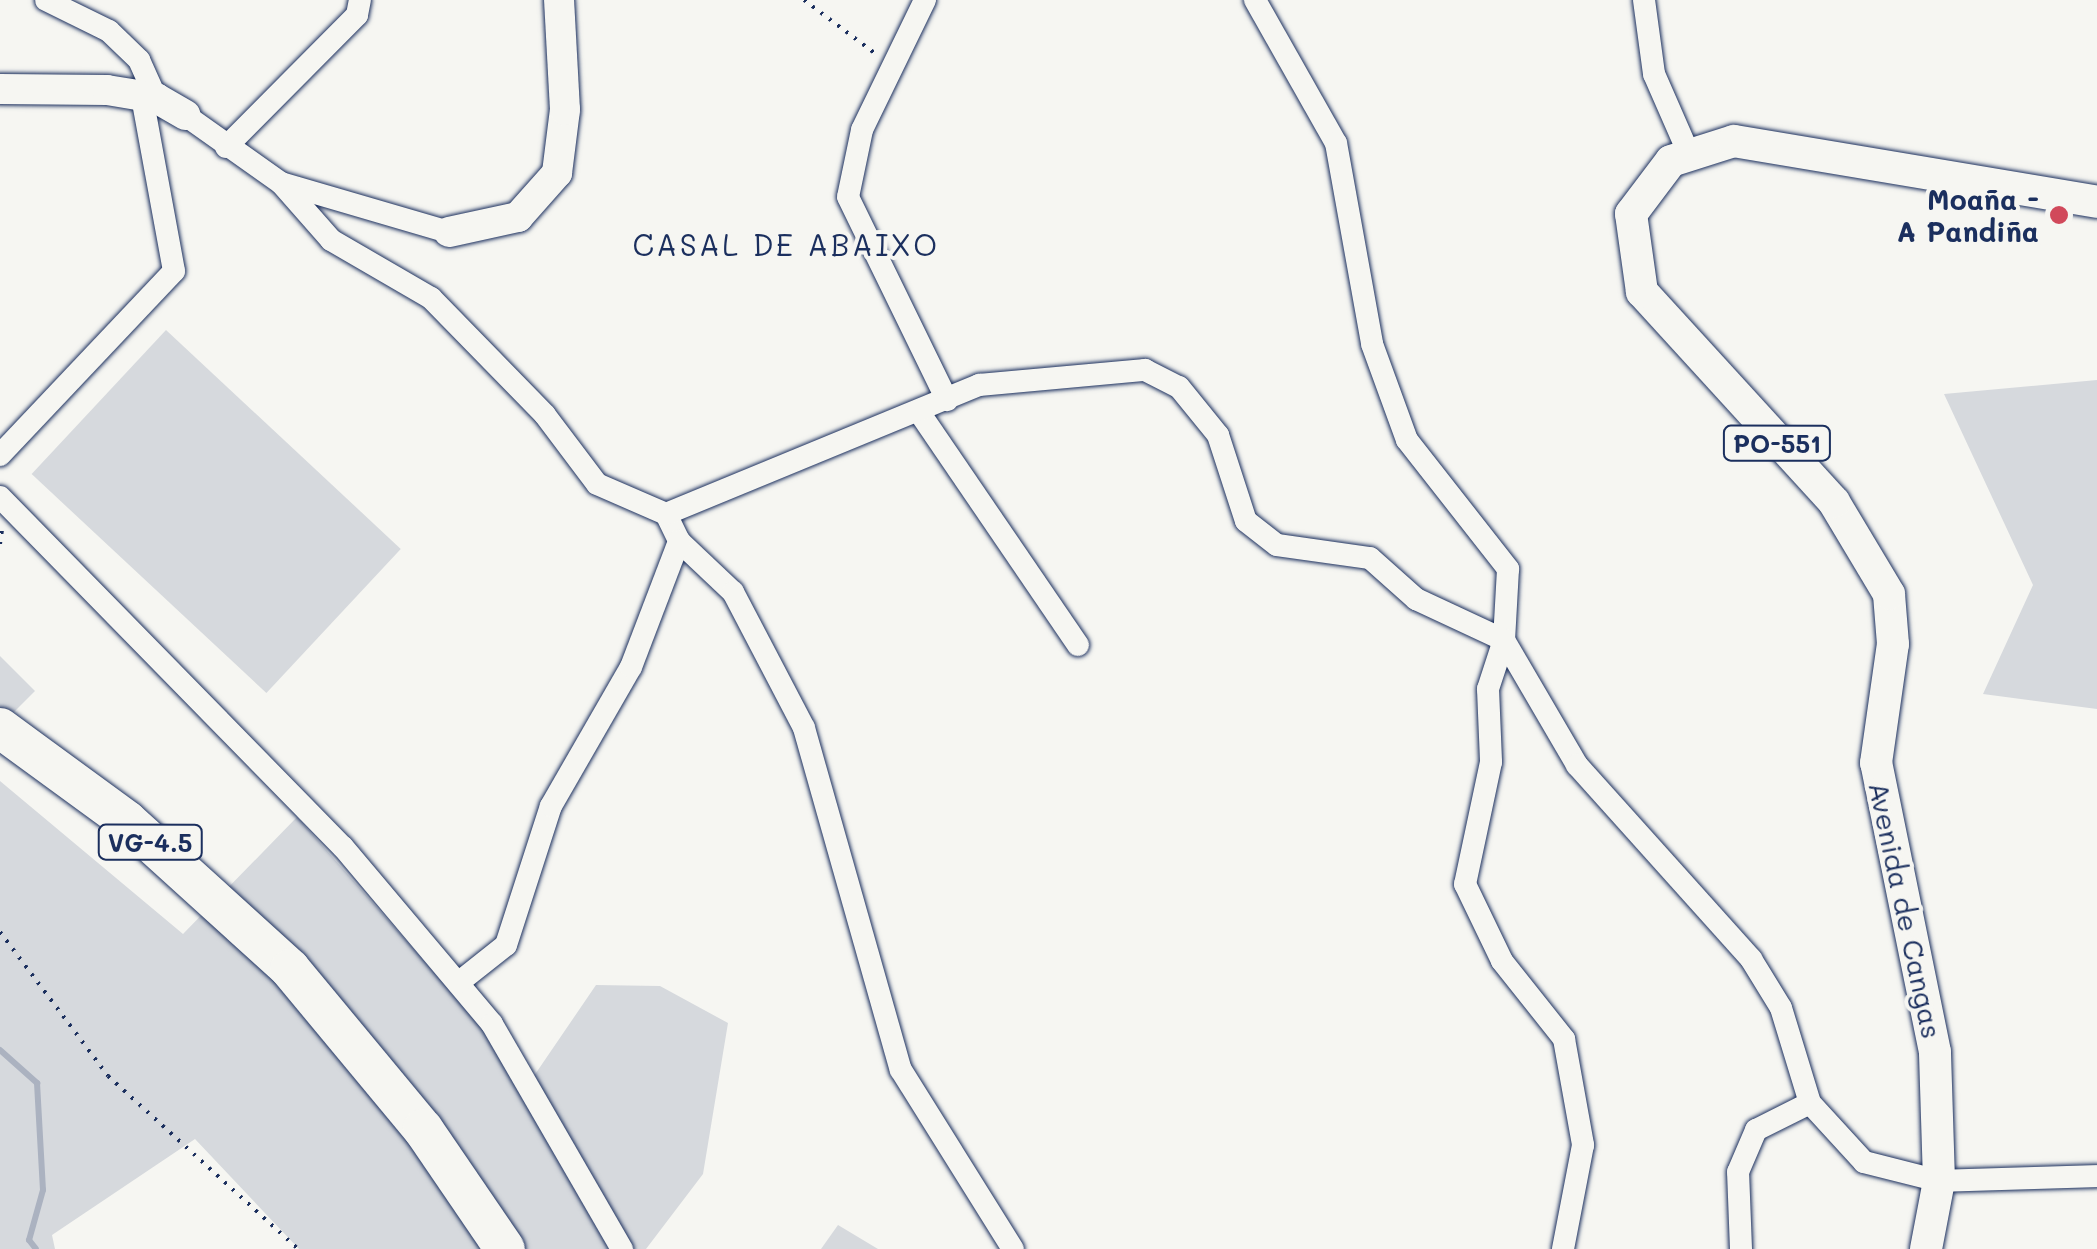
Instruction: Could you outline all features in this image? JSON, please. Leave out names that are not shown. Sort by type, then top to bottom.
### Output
[{"type":"highway","name":"VG-4.5","points":[[0,728],[126,820],[290,969],[423,1129],[505,1249]]},
{"type":"main road","name":"Avenida de Cangas","points":[[1938,1181],[1935,1052],[1876,763],[1892,644],[1890,594],[1834,502],[1642,292],[1631,214],[1648,184],[1688,152],[1734,141],[2097,202]]},
{"type":"main road","name":"PO-551","points":[[1926,1249],[1938,1181]]},
{"type":"street","points":[[0,455],[174,271],[149,97],[139,60],[109,31],[46,0]]},
{"type":"street","points":[[226,146],[357,15],[360,0]]},
{"type":"street","points":[[280,183],[449,232],[518,217],[557,173],[565,110],[559,0]]},
{"type":"street","points":[[925,0],[862,130],[848,196],[946,400]]},
{"type":"street","points":[[1255,0],[1336,143],[1372,344],[1407,440],[1508,569],[1504,640],[1488,689],[1491,762],[1466,884],[1502,962],[1564,1039],[1583,1145],[1562,1249]]},
{"type":"street","points":[[1644,0],[1641,27],[1654,74],[1688,152]]},
{"type":"street","points":[[0,89],[149,97],[185,115],[280,183],[331,240],[431,298],[545,415],[597,484],[666,514],[679,541],[733,592],[804,728],[901,1070],[1013,1249]]},
{"type":"street","points":[[666,514],[980,385],[1145,370],[1179,387],[1218,435],[1246,521],[1278,545],[1370,558],[1416,598],[1504,640],[1577,765],[1750,959],[1781,1008],[1810,1103],[1864,1162],[1938,1181],[2097,1176]]},
{"type":"street","points":[[919,412],[1078,645]]},
{"type":"street","points":[[0,498],[343,847],[492,1024],[622,1249]]},
{"type":"street","points":[[458,983],[506,945],[551,806],[631,667],[679,541]]},
{"type":"street","points":[[1741,1249],[1738,1172],[1756,1130],[1810,1103]]},
{"type":"path","points":[[804,0],[893,66]]},
{"type":"path","points":[[0,932],[70,1013],[108,1076],[298,1249]]},
{"type":"shaded area","points":[[166,330],[401,549],[266,693],[32,474]]},
{"type":"shaded area","points":[[2097,380],[2097,709],[1983,694],[2033,585],[1944,394]]},
{"type":"shaded area","points":[[0,656],[35,691],[0,726]]},
{"type":"shaded area","points":[[0,781],[183,934],[297,817],[485,1030],[523,1092],[596,985],[660,986],[728,1023],[703,1174],[646,1249],[299,1249],[195,1139],[52,1235],[55,1249],[0,1249]]},
{"type":"shaded area","points":[[838,1225],[878,1249],[821,1249]]},
{"type":"waterway","points":[[0,1050],[37,1083],[43,1190],[29,1240],[36,1249]]},
{"type":"place","name":"Moaña - A Pandiña","points":[[2059,215]]},
{"type":"district","name":"CASAL DE ABAIXO","points":[[786,244]]}]
